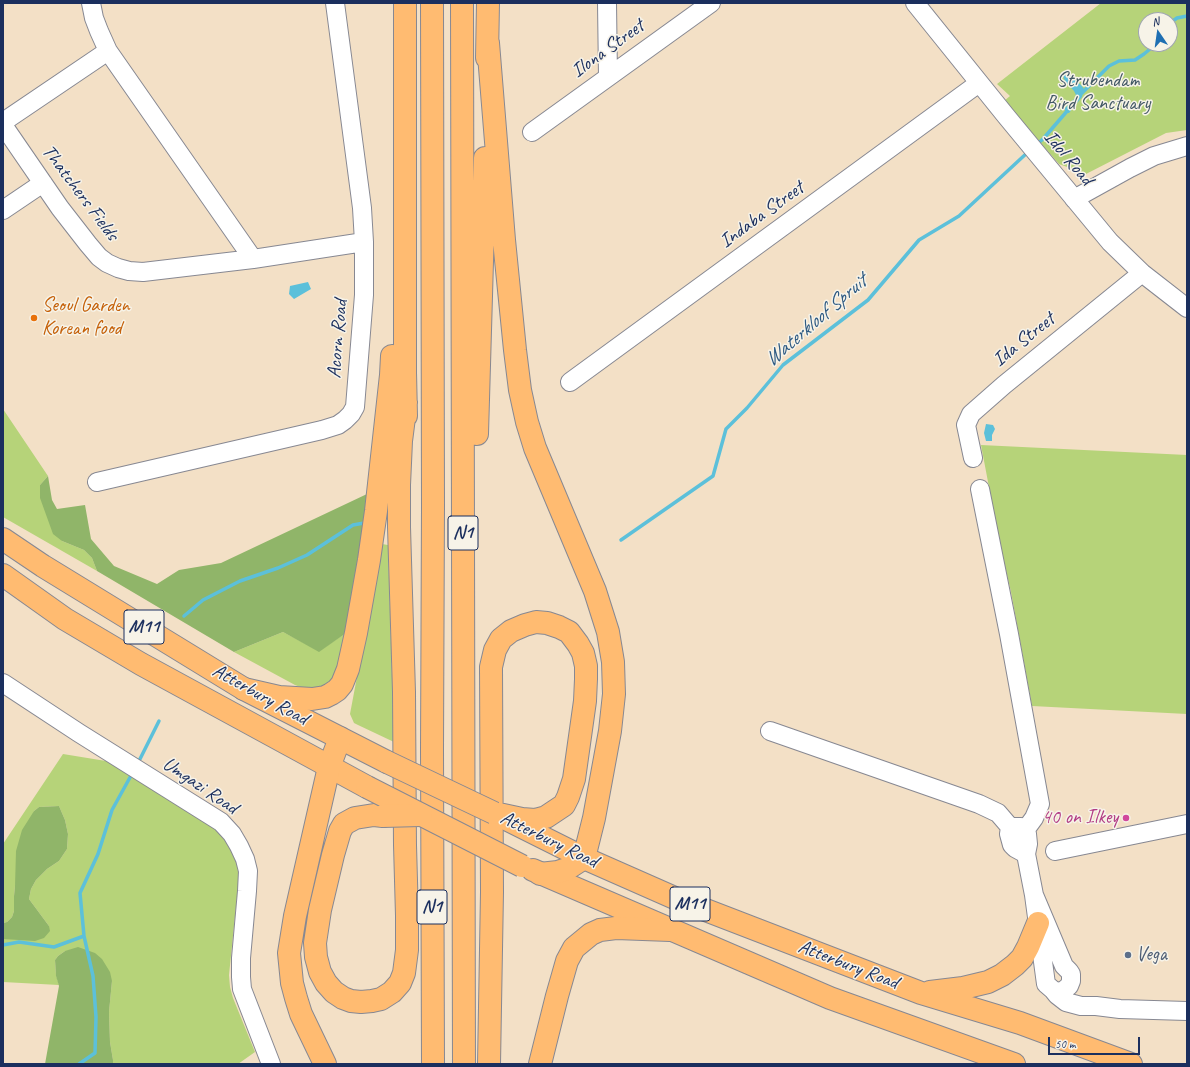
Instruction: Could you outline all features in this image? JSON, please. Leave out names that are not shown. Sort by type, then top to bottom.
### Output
[{"type":"main road","points":[[405,3],[406,402],[410,558],[415,654],[421,698],[432,749]]},
{"type":"main road","name":"N1","points":[[432,3],[433,1064]]},
{"type":"main road","name":"N1","points":[[462,3],[464,1064]]},
{"type":"main road","points":[[463,630],[474,496],[478,401],[488,3]]},
{"type":"main road","points":[[488,43],[504,240],[520,390],[527,422],[535,448],[595,591],[608,632],[613,662],[614,694],[610,731],[594,818],[584,858],[567,869],[558,872],[531,870]]},
{"type":"main road","points":[[244,689],[279,697],[300,699],[325,697],[342,684],[348,669],[369,560],[376,511],[391,375],[397,240],[405,204]]},
{"type":"main road","points":[[406,402],[401,441],[398,527],[404,692],[405,845],[407,950],[404,974],[400,983],[392,992],[381,999],[372,1001],[351,1001],[343,998],[334,992],[326,983],[320,972],[316,956],[315,942],[320,910],[340,830],[344,824],[355,818],[374,815],[383,816],[420,815]]},
{"type":"main road","name":"Atterbury Road","points":[[3,539],[43,566],[244,689],[387,762],[494,813],[522,819],[584,858],[677,899],[921,993],[1020,1024],[1131,1064]]},
{"type":"main road","name":"Atterbury Road","points":[[3,575],[65,620],[141,664],[367,788],[531,870],[830,998],[1014,1064]]},
{"type":"main road","points":[[489,1064],[492,892],[491,668],[494,650],[501,639],[511,631],[536,622],[547,623],[569,632],[583,653],[586,666],[586,679],[584,708],[574,778],[568,797],[564,805],[555,812],[532,825]]},
{"type":"main road","points":[[325,1064],[301,1014],[292,983],[289,953],[295,916],[329,767],[340,738]]},
{"type":"main road","points":[[921,993],[963,988],[988,982],[1002,975],[1022,958],[1028,948],[1038,923]]},
{"type":"main road","points":[[540,1064],[567,961],[574,948],[591,934],[600,930],[616,928],[670,930]]},
{"type":"street","points":[[91,3],[94,18],[108,51],[253,259]]},
{"type":"street","name":"Acorn Road","points":[[97,482],[322,430],[338,425],[351,414],[355,407],[364,295],[364,242],[362,208],[335,3]]},
{"type":"street","points":[[607,3],[608,77]]},
{"type":"street","name":"Ilona Street","points":[[532,132],[711,3]]},
{"type":"street","name":"Idol Road","points":[[915,3],[1110,242],[1142,273],[1187,308]]},
{"type":"street","name":"Thatchers Fields","points":[[108,51],[3,124],[43,183],[99,257],[118,268],[143,272],[253,259],[364,242]]},
{"type":"street","name":"Indaba Street","points":[[570,382],[979,83]]},
{"type":"street","points":[[1074,199],[1154,156],[1187,146]]},
{"type":"street","points":[[3,210],[43,183]]},
{"type":"street","name":"Ida Street","points":[[973,458],[966,425],[971,414],[1004,385],[1142,273]]},
{"type":"street","points":[[980,489],[1009,634],[1040,804],[1034,818],[1009,834],[1012,845],[1026,854],[1034,895],[1046,984],[1066,1002],[1081,1006],[1187,1011]]},
{"type":"street","name":"Umgazi Road","points":[[3,683],[221,822],[232,834],[245,859],[248,871],[240,977],[242,989],[271,1064]]},
{"type":"street","points":[[770,731],[979,804],[998,813],[1018,828]]},
{"type":"street","points":[[1055,851],[1187,824]]},
{"type":"street","points":[[1034,895],[1068,974],[1079,990],[1096,1006]]},
{"type":"street","points":[[1045,974],[1047,970],[1055,965],[1068,974]]},
{"type":"street","points":[[1053,990],[1059,992],[1069,986],[1068,974]]},
{"type":"green space","name":"Strubendam Bird Sanctuary","points":[[1101,3],[1187,3],[1187,130],[1166,133],[1086,174],[1059,164],[1004,101],[1010,96],[997,84]]},
{"type":"green space","points":[[3,409],[48,476],[40,485],[62,541],[84,550],[92,558],[97,571],[3,517]]},
{"type":"green space","points":[[981,445],[1187,455],[1187,714],[1032,706],[1011,592],[1000,545]]},
{"type":"green space","points":[[48,476],[52,500],[57,509],[85,505],[91,539],[114,566],[157,584],[179,570],[221,563],[367,494],[349,631],[319,652],[283,632],[234,652],[97,571],[92,558],[84,550],[62,541],[53,534],[40,498],[40,485]]},
{"type":"green space","points":[[382,544],[388,545],[394,742],[354,723],[350,714]]},
{"type":"green space","points":[[349,631],[340,670],[331,682],[320,687],[303,688],[295,685],[234,652],[283,632],[319,651]]},
{"type":"green space","points":[[63,754],[112,762],[213,826],[227,841],[236,859],[239,877],[229,975],[230,987],[255,1052],[238,1064],[113,1064],[110,1042],[109,1012],[112,981],[65,951],[55,960],[56,975],[59,985],[3,982],[3,939],[49,926],[29,899],[31,889],[36,880],[47,869],[59,861],[67,849],[68,834],[65,820],[59,806],[39,807],[34,811],[15,886],[14,911],[12,917],[7,922],[3,923],[3,844]]},
{"type":"green space","points":[[59,806],[65,820],[68,834],[67,849],[59,861],[47,869],[36,880],[31,889],[29,899],[49,926],[50,931],[44,938],[35,941],[3,939],[3,923],[7,922],[12,917],[14,911],[16,851],[22,830],[34,811],[39,807]]},
{"type":"green space","points":[[78,947],[95,953],[102,959],[110,972],[112,981],[109,1012],[110,1042],[113,1064],[45,1064],[59,986],[56,976],[55,960],[65,951]]},
{"type":"water","points":[[1063,76],[1072,76],[1084,89],[1082,97],[1069,113],[1067,113],[1064,109],[1076,95],[1065,81]]},
{"type":"water","points":[[308,282],[311,289],[294,299],[289,294],[290,286]]},
{"type":"water","points":[[986,424],[993,425],[995,429],[992,435],[992,441],[986,441],[984,433]]},
{"type":"waterway","name":"Waterkloof Spruit","points":[[1178,18],[1187,16]]},
{"type":"waterway","name":"Waterkloof Spruit","points":[[1082,93],[1109,66],[1119,61],[1135,60],[1146,52]]},
{"type":"waterway","name":"Waterkloof Spruit","points":[[1036,145],[1068,110]]},
{"type":"waterway","name":"Waterkloof Spruit","points":[[621,540],[713,476],[726,429],[747,408],[783,365],[868,300],[919,240],[959,216],[1028,152]]},
{"type":"waterway","points":[[184,616],[203,600],[240,581],[278,568],[307,555],[353,525],[364,523]]},
{"type":"waterway","points":[[138,763],[159,721]]},
{"type":"waterway","points":[[3,945],[19,942],[54,947],[84,936],[80,893],[98,854],[112,810],[133,772]]},
{"type":"waterway","points":[[79,1064],[95,1053],[96,1017],[93,976],[84,936]]},
{"type":"place","name":"Seoul Garden Korean food","points":[[34,318]]},
{"type":"place","name":"40 on Ilkey","points":[[1126,818]]},
{"type":"place","name":"Vega","points":[[1128,955]]}]
